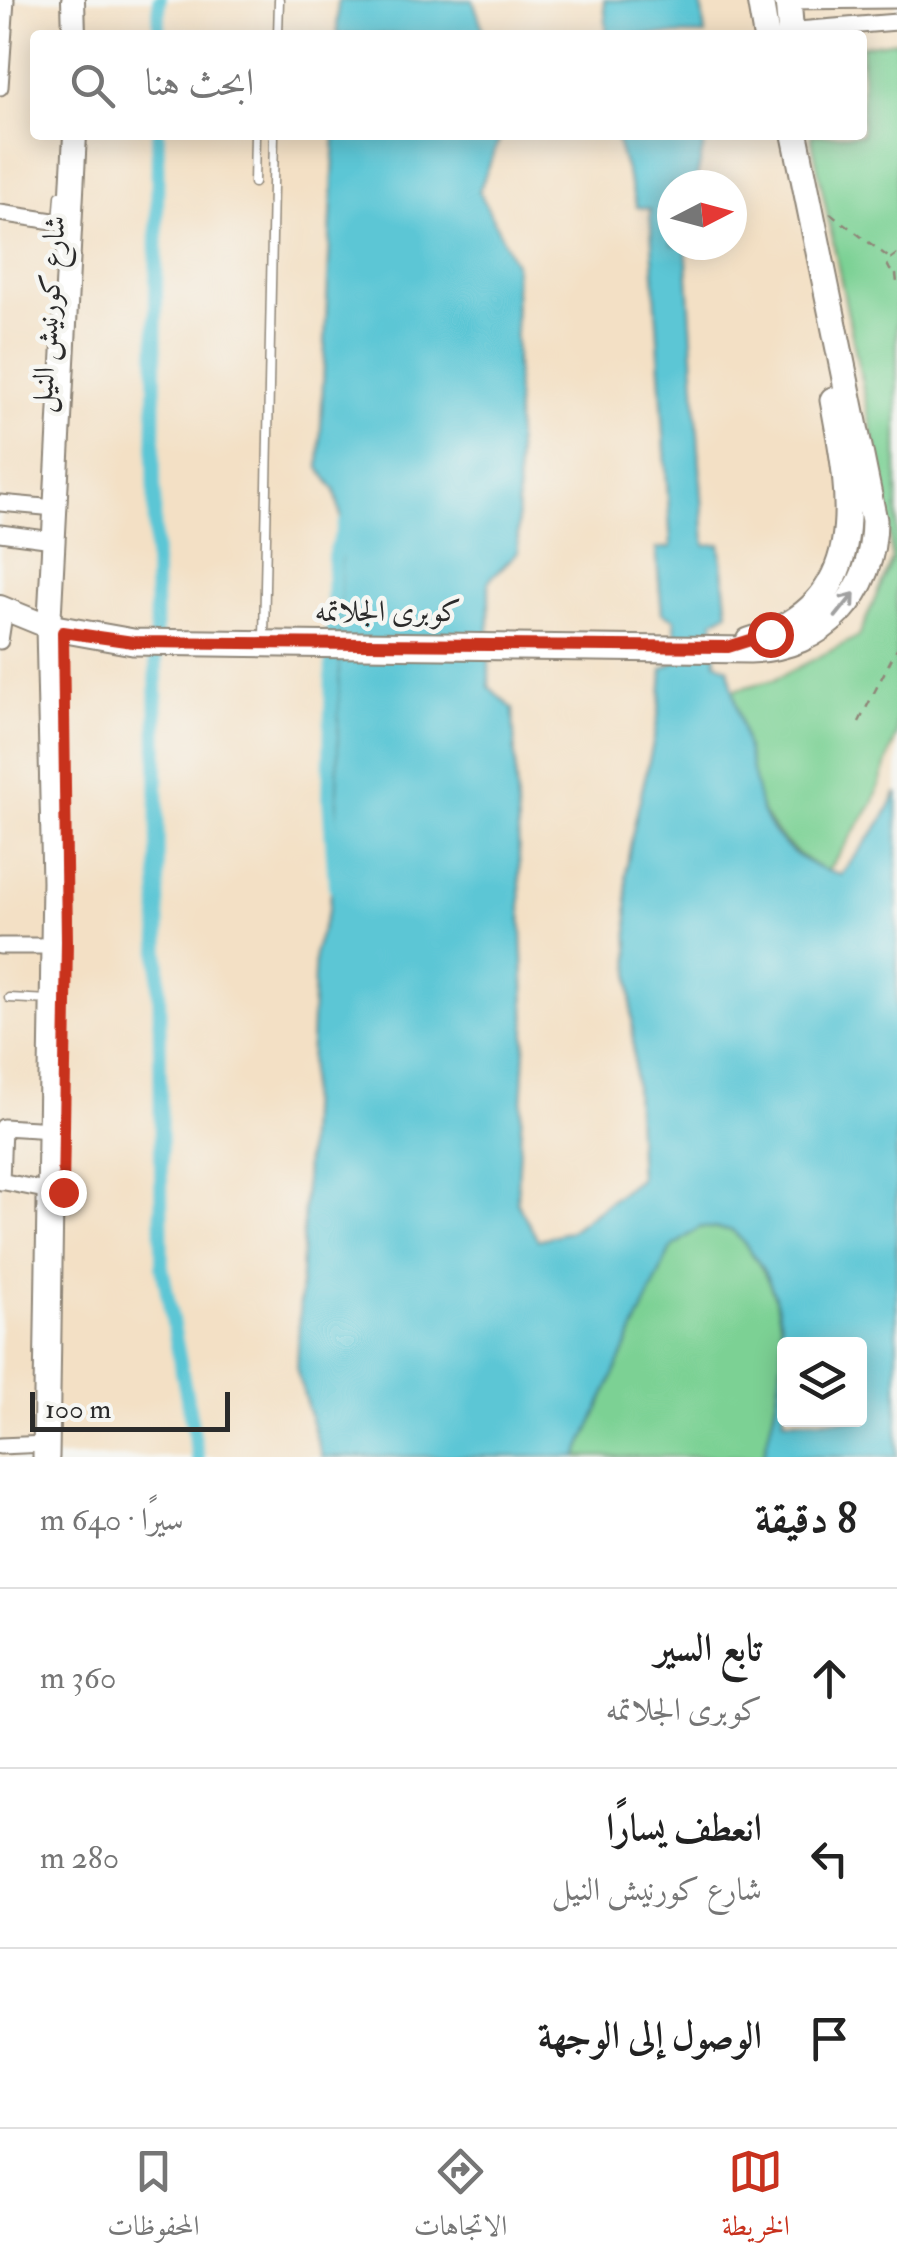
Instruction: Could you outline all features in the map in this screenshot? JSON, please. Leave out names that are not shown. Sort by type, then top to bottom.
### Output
[{"type":"main road","points":[[73,0],[74,30]]},
{"type":"main road","points":[[88,0],[88,30]]},
{"type":"main road","points":[[791,30],[798,1]]},
{"type":"main road","points":[[761,2],[765,30]]},
{"type":"main road","name":"شارع كورنيش النيل","points":[[74,140],[66,223],[79,250]]},
{"type":"main road","name":"شارع كورنيش النيل","points":[[56,1225],[50,1191],[56,630],[88,140]]},
{"type":"main road","points":[[722,647],[770,634],[806,611],[826,590],[848,538],[850,509],[837,420],[784,140]]},
{"type":"main road","name":"كوبرى الجلاتمه","points":[[56,630],[109,640],[765,650],[810,638],[846,604],[871,560],[874,520],[796,140]]},
{"type":"main road","name":"شارع كورنيش النيل","points":[[50,1452],[67,959],[52,540],[66,440]]},
{"type":"main road","points":[[3,607],[56,630]]},
{"type":"street","points":[[761,2],[897,0]]},
{"type":"street","points":[[0,88],[4,2]]},
{"type":"street","points":[[812,30],[897,22]]},
{"type":"street","points":[[0,213],[66,223]]},
{"type":"street","points":[[0,503],[54,508]]},
{"type":"street","points":[[0,533],[52,540]]},
{"type":"street","points":[[0,641],[3,607]]},
{"type":"street","points":[[0,946],[55,946]]},
{"type":"street","points":[[50,1191],[1,1181],[2,1127],[52,1130]]},
{"type":"street","points":[[0,1446],[50,1452]]},
{"type":"lane","points":[[278,30],[279,0]]},
{"type":"lane","points":[[254,183],[255,140]]},
{"type":"lane","points":[[264,643],[274,140]]},
{"type":"lane","points":[[60,196],[66,223]]},
{"type":"lane","points":[[9,998],[54,1000]]},
{"type":"path","points":[[808,199],[865,235],[888,257],[888,268],[896,272],[897,283]]},
{"type":"path","points":[[888,257],[897,254]]},
{"type":"path","points":[[860,722],[897,648]]},
{"type":"green space","points":[[897,41],[897,733],[873,804],[827,872],[800,855],[766,818],[749,773],[730,691],[774,680],[859,636],[892,559],[884,490],[812,140],[867,140],[867,45]]},
{"type":"green space","points":[[700,1227],[732,1230],[769,1283],[782,1337],[777,1337],[777,1394],[763,1457],[577,1457],[671,1248]]},
{"type":"water","points":[[338,0],[473,0],[483,30],[337,30]]},
{"type":"water","points":[[604,0],[701,0],[704,30],[607,30]]},
{"type":"water","points":[[335,140],[499,140],[479,191],[515,264],[518,552],[489,580],[489,687],[513,709],[526,1030],[517,1202],[538,1240],[570,1231],[639,1179],[626,874],[657,722],[663,669],[676,661],[675,619],[662,613],[656,549],[671,547],[650,209],[637,207],[617,140],[705,140],[698,170],[657,170],[657,260],[687,260],[705,545],[720,544],[728,612],[714,620],[716,662],[728,668],[761,809],[774,833],[792,852],[841,875],[882,821],[897,792],[897,1457],[763,1457],[777,1394],[777,1427],[867,1427],[867,1337],[782,1337],[778,1309],[754,1256],[732,1230],[700,1227],[671,1248],[577,1457],[322,1457],[297,1371],[315,950],[329,909],[336,852],[341,517],[335,490],[319,468]]},
{"type":"waterway","points":[[159,0],[159,30]]},
{"type":"waterway","points":[[158,140],[154,463],[162,1266],[198,1457]]},
{"type":"waterway","points":[[335,886],[329,799],[334,556],[345,524]]},
{"type":"route","points":[[63,1192],[67,941],[63,632],[133,642],[728,647],[770,634]]}]
